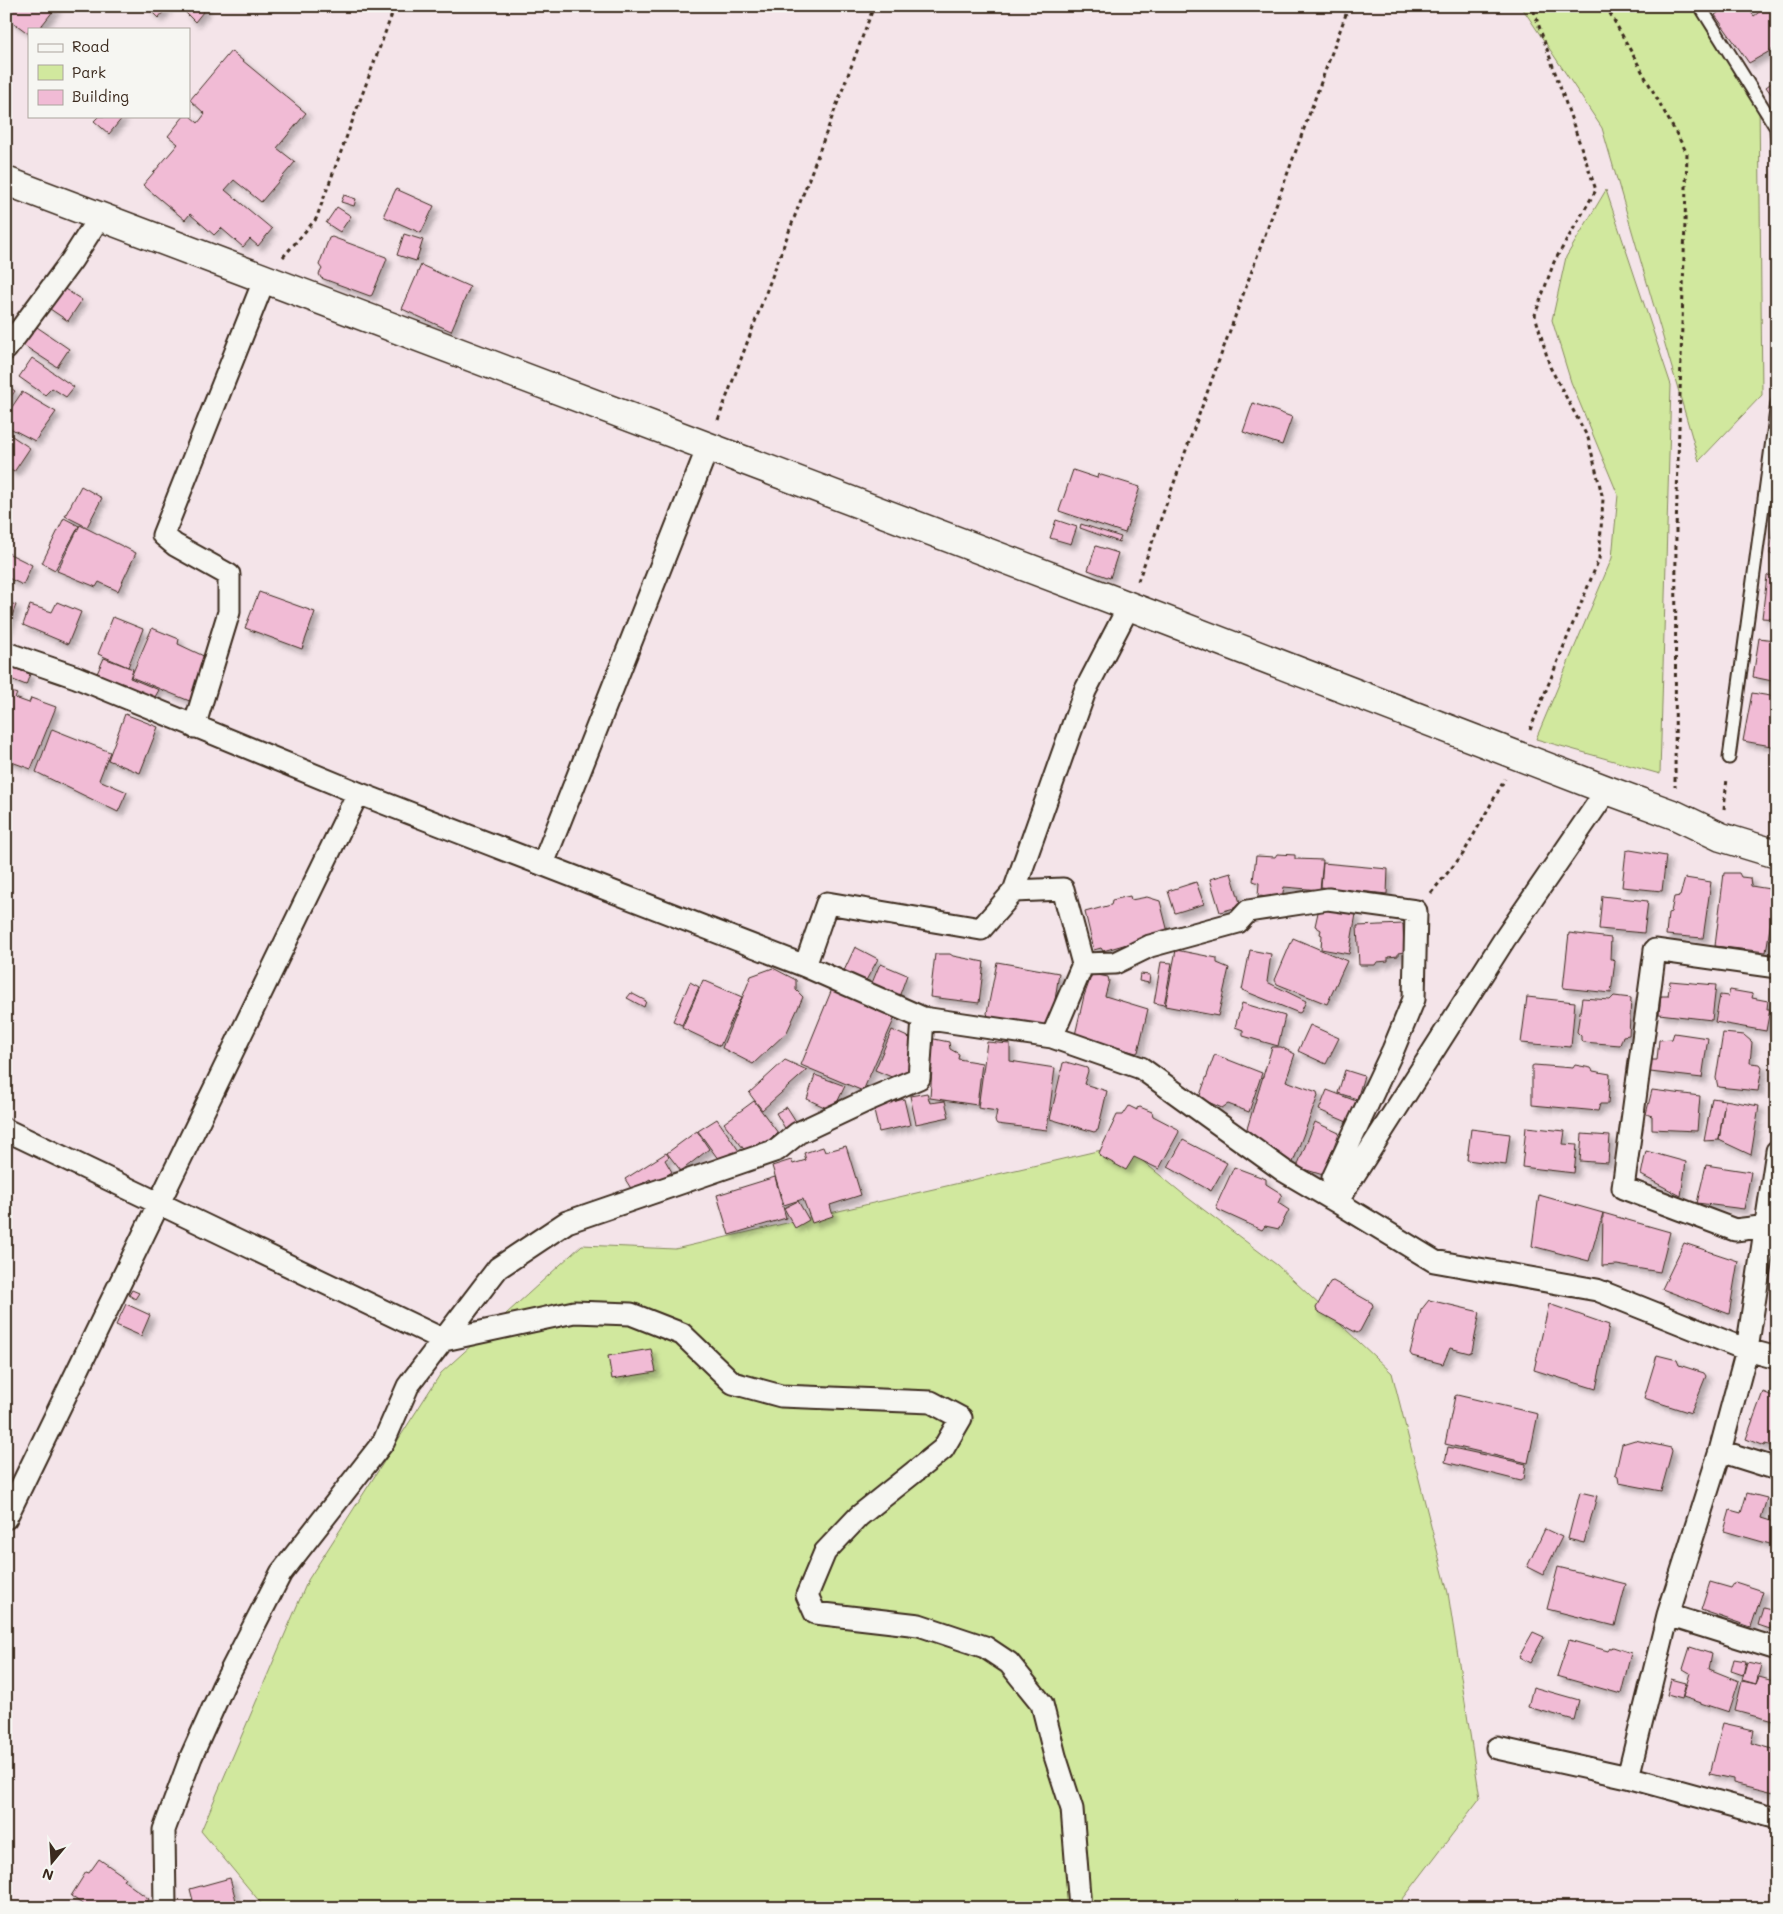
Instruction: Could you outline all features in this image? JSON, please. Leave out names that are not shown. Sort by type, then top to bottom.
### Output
[{"type":"street","points":[[6,181],[1129,606],[1675,815],[1721,837],[1777,854]]},
{"type":"street","points":[[6,349],[72,260],[100,216]]},
{"type":"street","points":[[194,727],[229,612],[228,575],[175,545],[163,535],[265,278]]},
{"type":"street","points":[[543,864],[708,446]]},
{"type":"street","points":[[805,966],[827,903],[981,929],[1014,891],[1085,691],[1129,606]]},
{"type":"street","points":[[6,653],[76,677],[358,793],[805,966],[924,1018],[1052,1037],[1141,1068],[1284,1172],[1341,1194],[1434,1261],[1597,1290],[1747,1350],[1777,1358]]},
{"type":"street","points":[[1341,1194],[1504,940],[1606,790]]},
{"type":"street","points":[[6,1518],[358,793]]},
{"type":"street","points":[[1014,891],[1063,889],[1083,964],[1052,1037]]},
{"type":"street","points":[[1083,964],[1115,963],[1150,946],[1238,922],[1248,911],[1328,899],[1416,911],[1414,999],[1393,1050],[1333,1178],[1341,1194]]},
{"type":"street","points":[[1771,1225],[1735,1230],[1623,1188],[1655,950],[1777,967]]},
{"type":"street","points":[[165,1908],[164,1830],[191,1758],[223,1686],[281,1573],[384,1440],[408,1386],[498,1268],[567,1222],[777,1150],[798,1133],[919,1078],[924,1018]]},
{"type":"street","points":[[6,1130],[160,1202],[444,1340],[574,1312],[630,1314],[682,1334],[733,1383],[781,1396],[931,1402],[961,1418],[943,1449],[859,1516],[825,1552],[807,1595],[815,1613],[918,1626],[985,1647],[1009,1663],[1042,1704],[1055,1756],[1072,1808],[1080,1908]]},
{"type":"street","points":[[1628,1777],[1668,1615],[1720,1452],[1747,1350],[1771,1225],[1777,1151]]},
{"type":"street","points":[[1720,1452],[1777,1469]]},
{"type":"street","points":[[1668,1615],[1777,1649]]},
{"type":"street","points":[[1497,1748],[1628,1777],[1777,1818]]},
{"type":"lane","points":[[1700,6],[1777,128],[1777,145]]},
{"type":"lane","points":[[1730,758],[1775,432],[1777,403]]},
{"type":"path","points":[[265,278],[316,219],[396,6]]},
{"type":"path","points":[[708,446],[874,6]]},
{"type":"path","points":[[1129,606],[1349,6]]},
{"type":"path","points":[[1530,730],[1599,559],[1603,499],[1588,438],[1550,367],[1535,315],[1554,262],[1596,190],[1532,6]]},
{"type":"path","points":[[1606,6],[1687,153],[1676,531],[1675,815]]},
{"type":"path","points":[[1721,837],[1730,758]]},
{"type":"path","points":[[1416,911],[1464,854],[1508,775]]},
{"type":"green space","points":[[1521,6],[1698,6],[1759,98],[1762,395],[1699,461],[1602,128]]},
{"type":"green space","points":[[1606,190],[1671,385],[1660,774],[1536,739],[1612,558],[1618,495],[1571,382],[1552,320],[1566,257]]},
{"type":"green space","points":[[1123,1145],[1188,1198],[1277,1265],[1392,1373],[1448,1593],[1480,1798],[1396,1908],[265,1908],[201,1831],[308,1580],[441,1373],[582,1245],[675,1249]]},
{"type":"building","points":[[6,6],[57,6],[40,28],[28,28],[28,33],[6,17]]},
{"type":"building","points":[[150,6],[165,6],[167,8],[158,18],[148,8]]},
{"type":"building","points":[[189,6],[207,7],[195,22],[185,12]]},
{"type":"building","points":[[1727,6],[1746,6],[1754,16],[1767,6],[1777,6],[1777,47],[1749,63],[1715,15]]},
{"type":"building","points":[[231,51],[306,113],[277,148],[295,162],[261,202],[234,180],[225,190],[272,229],[258,246],[250,239],[243,247],[221,228],[214,235],[190,214],[185,220],[143,185],[178,144],[168,136],[182,118],[190,118],[190,116],[198,123],[205,114],[190,100]]},
{"type":"building","points":[[1777,79],[1777,102],[1766,87]]},
{"type":"building","points":[[97,118],[122,118],[109,134],[94,121]]},
{"type":"building","points":[[396,189],[434,206],[421,233],[385,217],[384,214]]},
{"type":"building","points":[[344,195],[356,199],[354,206],[341,202]]},
{"type":"building","points":[[337,207],[351,216],[340,232],[326,223]]},
{"type":"building","points":[[404,234],[423,240],[416,261],[397,255]]},
{"type":"building","points":[[332,237],[386,257],[387,259],[372,295],[370,296],[321,278],[319,274],[322,269],[319,265],[329,238]]},
{"type":"building","points":[[421,265],[470,287],[451,331],[402,309]]},
{"type":"building","points":[[60,286],[82,300],[68,321],[47,307]]},
{"type":"building","points":[[37,327],[69,349],[57,367],[23,345]]},
{"type":"building","points":[[32,358],[74,387],[66,397],[52,388],[45,395],[19,377]]},
{"type":"building","points":[[6,385],[15,391],[6,404]]},
{"type":"building","points":[[22,392],[56,412],[35,441],[6,426],[6,416]]},
{"type":"building","points":[[1253,403],[1292,417],[1282,445],[1243,432]]},
{"type":"building","points":[[6,432],[30,448],[14,472],[6,467]]},
{"type":"building","points":[[1073,470],[1097,478],[1098,474],[1140,487],[1125,533],[1059,511]]},
{"type":"building","points":[[81,486],[102,498],[87,527],[65,516]]},
{"type":"building","points":[[64,518],[79,526],[55,570],[42,563]]},
{"type":"building","points":[[1056,520],[1077,527],[1071,544],[1050,538]]},
{"type":"building","points":[[1774,522],[1777,522],[1777,556],[1770,554]]},
{"type":"building","points":[[1081,524],[1121,537],[1119,542],[1080,528]]},
{"type":"building","points":[[80,525],[136,553],[118,591],[99,582],[96,587],[57,571]]},
{"type":"building","points":[[1096,546],[1118,553],[1110,578],[1088,570]]},
{"type":"building","points":[[6,552],[32,565],[23,585],[6,577]]},
{"type":"building","points":[[1767,576],[1777,578],[1777,619],[1762,618]]},
{"type":"building","points":[[259,592],[315,612],[302,649],[245,628]]},
{"type":"building","points":[[6,602],[16,605],[6,632]]},
{"type":"building","points":[[57,602],[81,612],[68,644],[23,625],[30,605],[52,612]]},
{"type":"building","points":[[113,617],[143,629],[128,667],[98,654]]},
{"type":"building","points":[[152,628],[179,639],[178,644],[210,659],[192,702],[131,677]]},
{"type":"building","points":[[1777,635],[1777,682],[1753,677],[1759,638],[1774,640]]},
{"type":"building","points":[[104,658],[133,669],[130,678],[159,690],[152,702],[95,678]]},
{"type":"building","points":[[11,667],[30,674],[26,685],[8,678]]},
{"type":"building","points":[[6,690],[17,694],[15,698],[29,703],[31,698],[56,707],[31,769],[6,760],[6,753],[9,747],[6,746]]},
{"type":"building","points":[[1752,693],[1777,697],[1777,747],[1743,741]]},
{"type":"building","points":[[125,714],[158,727],[140,773],[108,760]]},
{"type":"building","points":[[52,729],[110,752],[99,780],[127,792],[118,812],[36,772]]},
{"type":"building","points":[[1626,851],[1666,856],[1662,891],[1622,887]]},
{"type":"building","points":[[1277,854],[1295,855],[1295,859],[1323,860],[1320,890],[1284,887],[1282,898],[1258,896],[1259,883],[1253,881],[1256,856],[1275,857]]},
{"type":"building","points":[[1323,863],[1388,869],[1387,894],[1321,887]]},
{"type":"building","points":[[1231,873],[1241,906],[1220,912],[1210,879]]},
{"type":"building","points":[[1724,873],[1739,873],[1741,877],[1750,878],[1751,886],[1776,890],[1766,952],[1715,946]]},
{"type":"building","points":[[1685,878],[1711,882],[1703,938],[1666,935],[1668,913],[1671,912],[1674,897],[1680,896]]},
{"type":"building","points":[[1196,882],[1204,904],[1175,913],[1168,891]]},
{"type":"building","points":[[1130,896],[1131,900],[1147,897],[1160,901],[1168,932],[1103,951],[1101,948],[1094,950],[1085,912],[1111,905],[1112,900]]},
{"type":"building","points":[[1602,896],[1648,901],[1644,933],[1599,929]]},
{"type":"building","points":[[1319,908],[1356,914],[1349,954],[1321,949],[1321,930],[1315,926]]},
{"type":"building","points":[[1403,924],[1404,952],[1398,953],[1398,956],[1388,957],[1388,961],[1377,962],[1375,965],[1359,965],[1357,926]]},
{"type":"building","points":[[1569,933],[1611,938],[1610,959],[1615,961],[1611,993],[1563,988]]},
{"type":"building","points":[[1293,938],[1347,961],[1327,1004],[1277,984],[1275,980]]},
{"type":"building","points":[[855,947],[878,959],[864,984],[843,973]]},
{"type":"building","points":[[1176,950],[1217,958],[1217,963],[1229,968],[1218,1016],[1165,1006]]},
{"type":"building","points":[[1250,950],[1271,954],[1267,982],[1306,1001],[1301,1012],[1299,1013],[1242,990]]},
{"type":"building","points":[[935,954],[950,954],[984,962],[979,1003],[930,997]]},
{"type":"building","points":[[997,962],[1059,973],[1051,1027],[995,1019],[988,1016]]},
{"type":"building","points":[[1161,962],[1172,963],[1164,1005],[1154,1003]]},
{"type":"building","points":[[881,964],[907,975],[899,997],[873,987],[872,983]]},
{"type":"building","points":[[773,968],[796,980],[796,990],[803,997],[787,1032],[753,1064],[722,1048],[751,976]]},
{"type":"building","points":[[1092,974],[1108,977],[1109,981],[1105,996],[1148,1009],[1138,1052],[1075,1035],[1084,996]]},
{"type":"building","points":[[1140,974],[1150,975],[1149,983],[1139,981]]},
{"type":"building","points":[[703,980],[742,997],[720,1046],[682,1028]]},
{"type":"building","points":[[1670,981],[1716,985],[1712,1020],[1659,1014],[1661,996],[1668,996]]},
{"type":"building","points":[[690,982],[699,987],[682,1025],[673,1021]]},
{"type":"building","points":[[832,989],[896,1015],[863,1091],[801,1065]]},
{"type":"building","points":[[1730,990],[1753,994],[1752,998],[1768,1001],[1767,1009],[1770,1009],[1766,1031],[1715,1022],[1720,995],[1728,996]]},
{"type":"building","points":[[631,993],[646,1001],[644,1007],[627,998]]},
{"type":"building","points":[[1614,996],[1631,998],[1629,1035],[1623,1036],[1620,1045],[1583,1042],[1577,1032],[1582,998],[1610,1000]]},
{"type":"building","points":[[1527,997],[1575,1002],[1571,1047],[1521,1043]]},
{"type":"building","points":[[1242,1003],[1285,1016],[1278,1046],[1243,1036],[1243,1030],[1235,1027]]},
{"type":"building","points":[[1310,1025],[1339,1038],[1326,1064],[1298,1051]]},
{"type":"building","points":[[892,1030],[914,1040],[909,1070],[894,1078],[875,1070]]},
{"type":"building","points":[[1674,1033],[1708,1038],[1702,1078],[1650,1072],[1650,1060],[1657,1060],[1659,1040],[1672,1039]]},
{"type":"building","points":[[1723,1033],[1744,1035],[1752,1042],[1750,1063],[1760,1064],[1762,1067],[1758,1091],[1718,1087],[1716,1078]]},
{"type":"building","points":[[930,1040],[949,1042],[950,1049],[959,1054],[958,1059],[982,1063],[977,1105],[930,1098],[932,1069],[927,1068]]},
{"type":"building","points":[[987,1042],[1010,1044],[1010,1061],[1055,1068],[1047,1130],[997,1124],[995,1121],[997,1111],[978,1108]]},
{"type":"building","points":[[1272,1047],[1281,1047],[1295,1054],[1286,1081],[1317,1092],[1318,1096],[1292,1165],[1246,1132]]},
{"type":"building","points":[[1216,1055],[1262,1073],[1249,1112],[1228,1104],[1222,1108],[1199,1098]]},
{"type":"building","points":[[785,1060],[807,1070],[762,1110],[749,1093]]},
{"type":"building","points":[[1066,1062],[1087,1068],[1088,1071],[1084,1084],[1107,1091],[1098,1130],[1094,1132],[1050,1119],[1063,1063]]},
{"type":"building","points":[[1575,1065],[1610,1074],[1608,1104],[1600,1104],[1598,1111],[1532,1105],[1532,1066],[1573,1068]]},
{"type":"building","points":[[1345,1070],[1364,1076],[1357,1099],[1338,1093]]},
{"type":"building","points":[[815,1075],[845,1086],[833,1111],[807,1099]]},
{"type":"building","points":[[1327,1090],[1356,1101],[1347,1122],[1319,1110]]},
{"type":"building","points":[[1652,1090],[1700,1096],[1697,1131],[1652,1129],[1652,1116],[1646,1114]]},
{"type":"building","points":[[927,1093],[930,1103],[945,1101],[949,1117],[916,1124],[910,1096]]},
{"type":"building","points":[[1712,1098],[1725,1100],[1719,1140],[1704,1141]]},
{"type":"building","points":[[904,1099],[910,1125],[879,1132],[873,1107]]},
{"type":"building","points":[[1725,1100],[1759,1106],[1751,1155],[1719,1140]]},
{"type":"building","points":[[754,1101],[778,1133],[762,1145],[759,1142],[746,1152],[724,1123]]},
{"type":"building","points":[[1129,1106],[1137,1110],[1140,1107],[1152,1112],[1153,1116],[1178,1129],[1179,1132],[1159,1169],[1134,1157],[1126,1170],[1100,1156],[1099,1153],[1117,1115],[1123,1115]]},
{"type":"building","points":[[787,1107],[797,1123],[786,1130],[776,1113]]},
{"type":"building","points":[[717,1119],[739,1151],[721,1163],[698,1131]]},
{"type":"building","points":[[1315,1122],[1339,1133],[1323,1175],[1300,1168],[1298,1164]]},
{"type":"building","points":[[1526,1127],[1565,1131],[1563,1144],[1577,1145],[1574,1173],[1522,1167]]},
{"type":"building","points":[[1471,1129],[1510,1134],[1506,1165],[1467,1160]]},
{"type":"building","points":[[697,1131],[709,1149],[681,1171],[667,1153]]},
{"type":"building","points":[[1582,1134],[1610,1136],[1608,1163],[1580,1161]]},
{"type":"building","points":[[1183,1140],[1227,1163],[1211,1191],[1168,1167]]},
{"type":"building","points":[[846,1146],[861,1195],[830,1205],[833,1216],[812,1223],[803,1199],[784,1205],[772,1166],[791,1160],[793,1164],[806,1160],[804,1153],[823,1147],[825,1152]]},
{"type":"building","points":[[1646,1151],[1686,1162],[1681,1196],[1641,1175]]},
{"type":"building","points":[[666,1153],[669,1157],[665,1160],[672,1172],[654,1183],[650,1179],[632,1190],[625,1179]]},
{"type":"building","points":[[1706,1165],[1751,1172],[1744,1209],[1697,1203]]},
{"type":"building","points":[[1234,1167],[1266,1179],[1266,1184],[1282,1194],[1278,1203],[1289,1210],[1279,1229],[1265,1226],[1262,1230],[1218,1210],[1216,1206]]},
{"type":"building","points":[[775,1177],[786,1218],[729,1235],[717,1195]]},
{"type":"building","points":[[1539,1195],[1603,1213],[1589,1261],[1532,1246]]},
{"type":"building","points":[[798,1201],[809,1220],[795,1228],[784,1208]]},
{"type":"building","points":[[1603,1213],[1670,1232],[1660,1272],[1617,1265],[1602,1266]]},
{"type":"building","points":[[1684,1243],[1738,1261],[1729,1314],[1662,1289]]},
{"type":"building","points":[[1333,1281],[1372,1303],[1373,1306],[1360,1331],[1357,1333],[1317,1311],[1316,1308],[1330,1282]]},
{"type":"building","points":[[132,1290],[139,1293],[135,1299],[129,1295]]},
{"type":"building","points":[[1429,1300],[1480,1312],[1472,1351],[1469,1353],[1450,1348],[1443,1364],[1412,1356],[1410,1353],[1421,1310]]},
{"type":"building","points":[[126,1304],[150,1315],[141,1336],[116,1325]]},
{"type":"building","points":[[1549,1304],[1609,1325],[1596,1389],[1534,1370]]},
{"type":"building","points":[[651,1349],[656,1372],[612,1379],[608,1356]]},
{"type":"building","points":[[1657,1355],[1677,1360],[1679,1365],[1704,1373],[1706,1376],[1691,1413],[1644,1398]]},
{"type":"building","points":[[1763,1392],[1777,1399],[1777,1447],[1765,1444],[1764,1446],[1746,1439]]},
{"type":"building","points":[[1455,1396],[1538,1414],[1528,1463],[1445,1444]]},
{"type":"building","points":[[1635,1440],[1671,1448],[1672,1451],[1661,1491],[1619,1483],[1618,1477],[1615,1475],[1622,1444]]},
{"type":"building","points":[[1448,1447],[1526,1464],[1524,1479],[1521,1481],[1445,1462]]},
{"type":"building","points":[[1580,1492],[1597,1496],[1584,1543],[1568,1539]]},
{"type":"building","points":[[1747,1493],[1767,1498],[1761,1518],[1774,1522],[1777,1515],[1777,1546],[1724,1531],[1730,1510],[1741,1513]]},
{"type":"building","points":[[1545,1529],[1562,1537],[1543,1575],[1527,1567]]},
{"type":"building","points":[[1558,1567],[1626,1584],[1615,1626],[1547,1609]]},
{"type":"building","points":[[1710,1582],[1731,1588],[1735,1582],[1763,1591],[1751,1627],[1701,1610]]},
{"type":"building","points":[[1763,1608],[1775,1611],[1770,1629],[1758,1625]]},
{"type":"building","points":[[1777,1609],[1777,1629],[1772,1627]]},
{"type":"building","points":[[1533,1632],[1544,1637],[1530,1663],[1519,1657]]},
{"type":"building","points":[[1569,1640],[1608,1651],[1613,1647],[1631,1653],[1621,1694],[1557,1676]]},
{"type":"building","points":[[1690,1647],[1712,1654],[1709,1669],[1739,1681],[1729,1712],[1683,1697],[1690,1673],[1683,1669]]},
{"type":"building","points":[[1734,1659],[1746,1661],[1743,1675],[1731,1671]]},
{"type":"building","points":[[1747,1662],[1761,1665],[1756,1684],[1742,1680]]},
{"type":"building","points":[[1759,1677],[1777,1682],[1777,1722],[1735,1711],[1742,1681],[1756,1684]]},
{"type":"building","points":[[1671,1679],[1686,1683],[1682,1699],[1667,1695]]},
{"type":"building","points":[[1533,1687],[1579,1700],[1574,1720],[1528,1707]]},
{"type":"building","points":[[1723,1723],[1754,1730],[1751,1743],[1773,1749],[1773,1753],[1777,1755],[1777,1781],[1774,1793],[1733,1783],[1733,1779],[1710,1774]]},
{"type":"building","points":[[99,1859],[125,1877],[123,1880],[149,1899],[143,1908],[88,1908],[71,1896],[86,1872],[89,1873]]},
{"type":"building","points":[[230,1878],[238,1908],[195,1908],[190,1889]]}]
